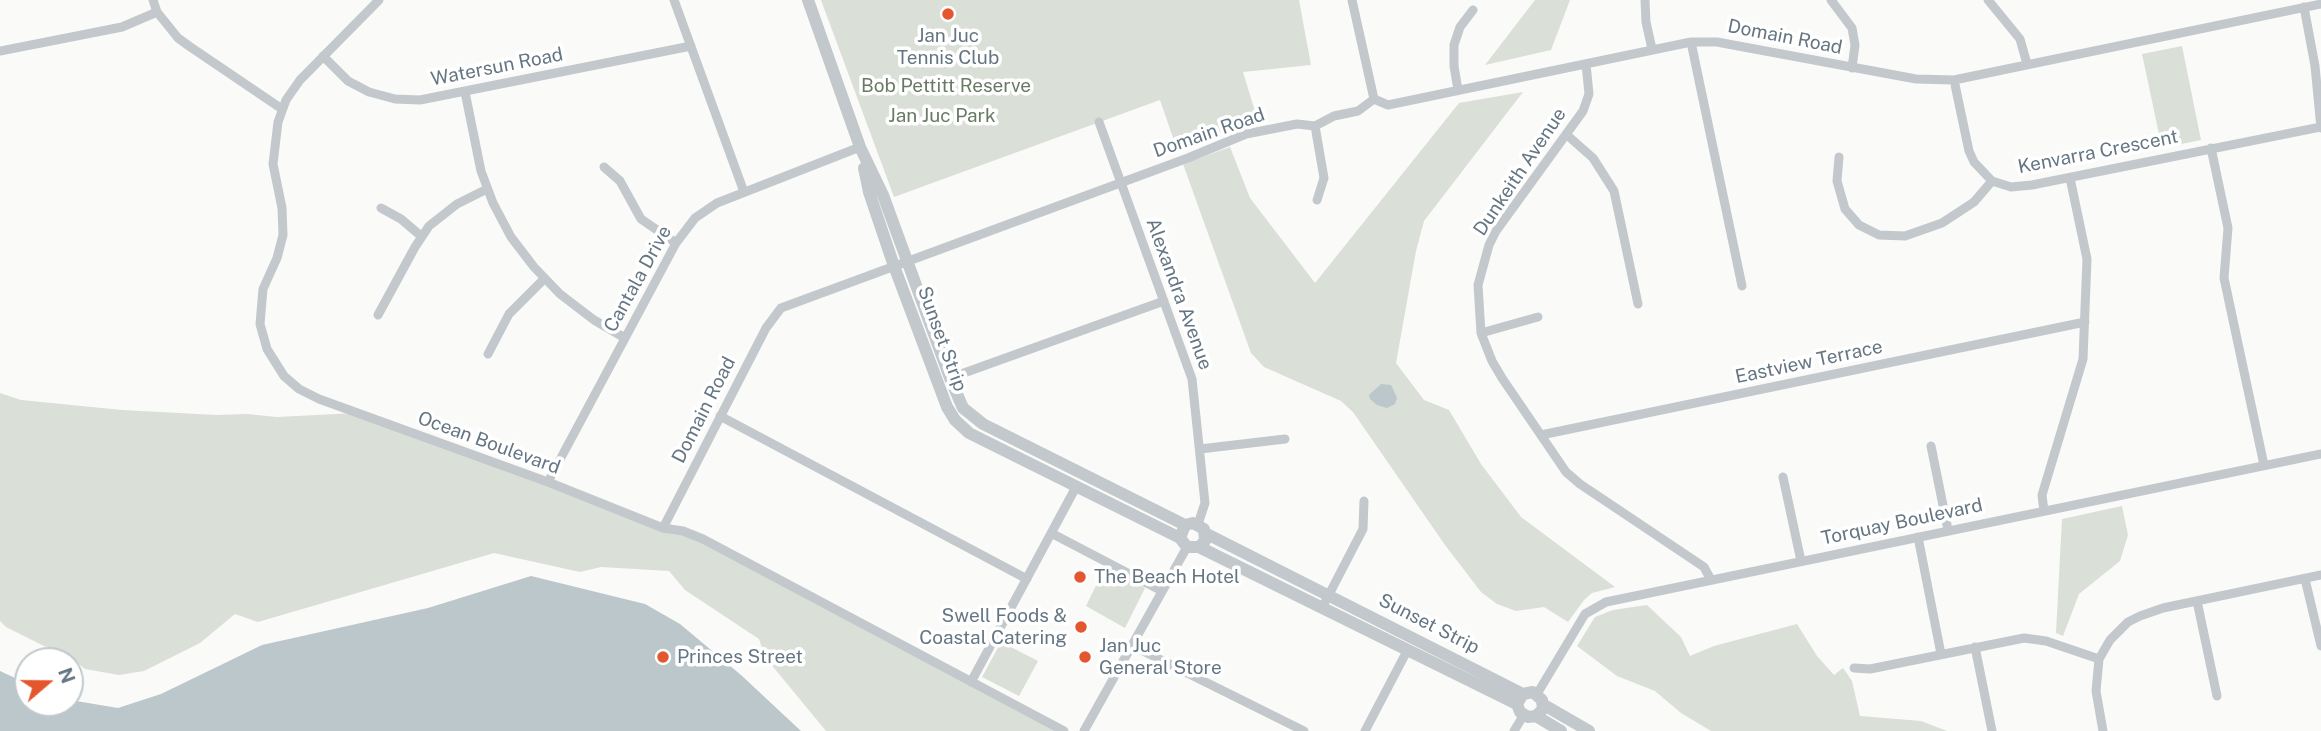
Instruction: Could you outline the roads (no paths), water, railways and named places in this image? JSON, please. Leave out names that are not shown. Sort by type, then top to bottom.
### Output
[{"type":"street","points":[[153,0],[158,12],[188,47],[282,109]]},
{"type":"street","name":"Ocean Boulevard","points":[[379,0],[300,80],[282,109],[275,134],[273,164],[282,208],[282,235],[277,258],[263,289],[260,310],[263,336],[277,368],[299,389],[318,400],[548,482],[663,528],[683,531],[703,539],[1064,731]]},
{"type":"street","points":[[674,0],[744,192]]},
{"type":"street","name":"Sunset Strip","points":[[808,0],[860,147],[883,195],[963,408],[975,419],[1329,595],[1530,705],[1562,731]]},
{"type":"street","points":[[1352,0],[1374,99]]},
{"type":"street","points":[[1645,0],[1646,22],[1652,49]]},
{"type":"street","points":[[1831,0],[1852,28],[1855,45],[1852,68]]},
{"type":"street","points":[[1988,0],[2021,39],[2027,64]]},
{"type":"street","name":"Domain Road","points":[[663,528],[772,319],[781,308],[1246,134],[1297,124],[1315,126],[1334,116],[1358,111],[1374,99],[1388,104],[1691,42],[1717,42],[1916,79],[1954,80],[2321,4]]},
{"type":"street","points":[[2304,7],[2315,66],[2321,127]]},
{"type":"street","points":[[1458,90],[1454,45],[1460,27],[1473,10]]},
{"type":"street","points":[[0,51],[122,27],[158,12]]},
{"type":"street","points":[[1691,42],[1742,286]]},
{"type":"street","name":"Watersun Road","points":[[323,56],[348,80],[369,92],[396,100],[420,100],[691,46]]},
{"type":"street","name":"Dunkeith Avenue","points":[[1586,64],[1589,83],[1587,102],[1567,135],[1496,231],[1489,245],[1478,285],[1481,333],[1492,360],[1573,479],[1704,567],[1711,580]]},
{"type":"street","name":"Kenvarra Crescent","points":[[1954,80],[1969,151],[1981,170],[1992,181],[2001,185],[2022,187],[2321,127]]},
{"type":"street","points":[[465,92],[477,155],[487,189],[512,237],[544,279],[577,308],[625,338]]},
{"type":"street","name":"Alexandra Avenue","points":[[1099,122],[1192,379],[1205,503],[1196,527]]},
{"type":"street","points":[[1315,126],[1324,178],[1317,200]]},
{"type":"street","points":[[1567,135],[1593,158],[1614,191],[1639,304]]},
{"type":"street","name":"Sunset Strip","points":[[860,147],[869,192],[947,407],[955,420],[970,433],[1407,651],[1588,731]]},
{"type":"street","name":"Cantala Drive","points":[[548,482],[676,243],[689,224],[705,209],[860,147]]},
{"type":"street","points":[[2211,148],[2228,228],[2224,278],[2264,465]]},
{"type":"street","points":[[1839,157],[1837,181],[1844,209],[1858,225],[1879,235],[1905,236],[1942,223],[1974,202],[1992,181]]},
{"type":"street","points":[[604,167],[620,181],[641,219],[676,243]]},
{"type":"street","points":[[2044,511],[2042,495],[2080,376],[2085,322],[2087,259],[2070,178]]},
{"type":"street","points":[[378,315],[421,236],[450,208],[487,189]]},
{"type":"street","points":[[380,208],[401,219],[421,236]]},
{"type":"street","points":[[488,354],[509,314],[544,279]]},
{"type":"street","points":[[950,378],[1164,300]]},
{"type":"street","points":[[1481,333],[1538,317]]},
{"type":"street","name":"Eastview Terrace","points":[[1541,435],[2085,322]]},
{"type":"street","points":[[720,416],[1027,579]]},
{"type":"street","points":[[1200,449],[1285,439]]},
{"type":"street","points":[[1931,446],[1948,530]]},
{"type":"street","points":[[2320,454],[2321,467]]},
{"type":"street","name":"Torquay Boulevard","points":[[1514,731],[1574,630],[1591,609],[1606,602],[2320,454]]},
{"type":"street","points":[[1783,477],[1801,561]]},
{"type":"street","points":[[971,682],[1076,487]]},
{"type":"street","points":[[1322,608],[1363,529],[1364,501]]},
{"type":"street","points":[[1188,544],[1205,541],[1196,527]]},
{"type":"street","points":[[1084,731],[1196,527]]},
{"type":"street","points":[[1051,534],[1162,591]]},
{"type":"street","points":[[1918,537],[1941,654]]},
{"type":"street","points":[[2103,731],[2096,691],[2099,659],[2110,640],[2128,622],[2152,611],[2321,575]]},
{"type":"street","points":[[2305,579],[2321,646]]},
{"type":"street","points":[[2197,601],[2217,695]]},
{"type":"street","points":[[1854,668],[1870,669],[2009,639],[2035,639],[2099,659]]},
{"type":"street","points":[[1131,645],[1304,731]]},
{"type":"street","points":[[1975,647],[1992,731]]},
{"type":"street","points":[[1365,731],[1407,651]]},
{"type":"place","name":"Jan Juc Tennis Club","points":[[948,14]]},
{"type":"place","name":"The Beach Hotel","points":[[1080,577]]},
{"type":"place","name":"Swell Foods & Coastal Catering","points":[[1081,627]]},
{"type":"place","name":"Princes Street","points":[[663,657]]},
{"type":"place","name":"Jan Juc General Store","points":[[1085,657]]},
{"type":"park label","name":"Bob Pettitt Reserve","points":[[946,86]]},
{"type":"park label","name":"Jan Juc Park","points":[[942,116]]}]
